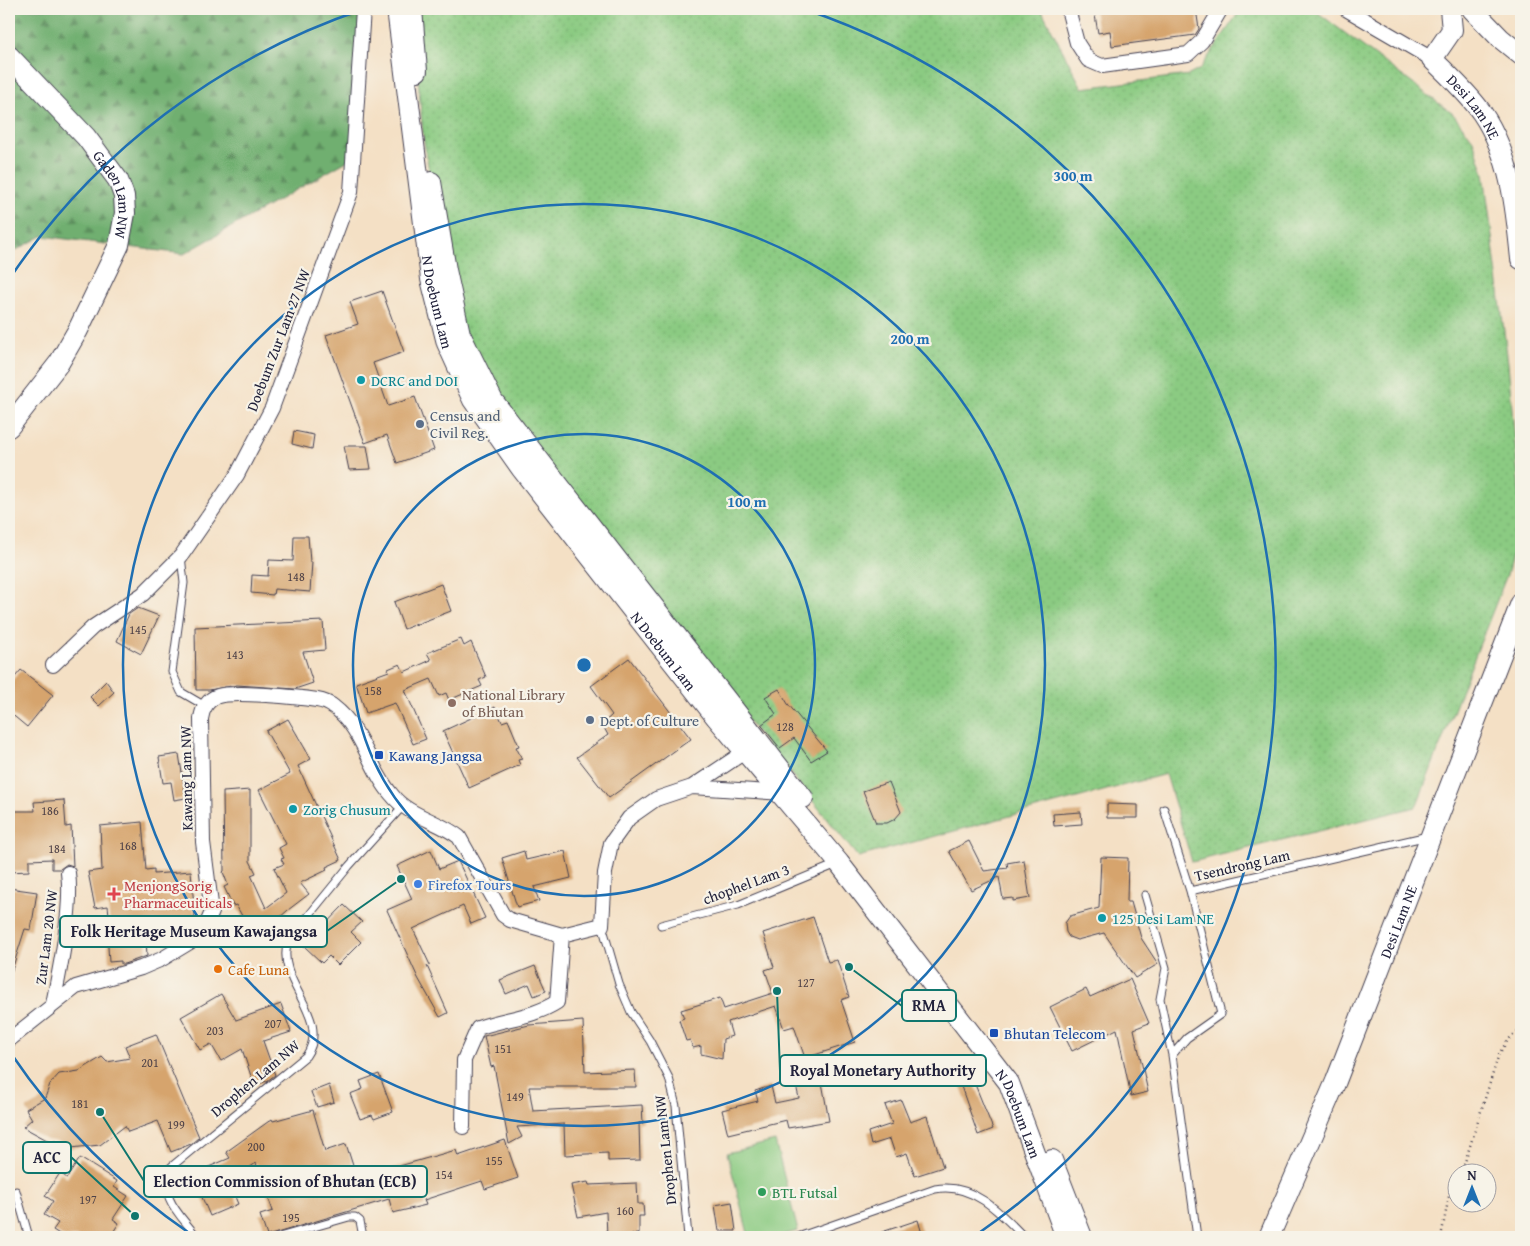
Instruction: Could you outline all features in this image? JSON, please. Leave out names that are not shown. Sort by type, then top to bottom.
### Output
[{"type":"main road","name":"N Doebum Lam","points":[[396,9],[431,279],[447,343],[473,400],[521,468],[751,747],[789,790],[1018,1073],[1082,1237]]},
{"type":"main road","name":"N Doebum Lam","points":[[412,9],[423,136],[446,270],[460,334],[493,401],[650,599],[751,747]]},
{"type":"main road","points":[[1432,60],[1452,30],[1450,9]]},
{"type":"main road","points":[[1472,9],[1500,38],[1521,54]]},
{"type":"main road","points":[[1452,30],[1487,25]]},
{"type":"main road","name":"Gaden Lam NW","points":[[9,56],[86,137],[118,180],[124,196],[125,213],[119,245],[78,330],[59,364],[9,427]]},
{"type":"main road","name":"Desi Lam NE","points":[[1432,60],[1466,92],[1481,113],[1505,159],[1518,226],[1521,259]]},
{"type":"main road","name":"Desi Lam NE","points":[[1269,1237],[1336,1081],[1521,603]]},
{"type":"main road","name":"N Doebum Lam","points":[[789,790],[839,863],[1009,1083],[1066,1237]]},
{"type":"street","name":"Doebum Zur Lam 27 NW","points":[[53,665],[93,627],[144,594],[181,556],[237,475],[272,408],[351,192],[363,9]]},
{"type":"street","points":[[1068,9],[1077,43],[1088,60],[1102,66],[1188,54],[1202,41],[1221,9]]},
{"type":"street","name":"Desi Lam NE","points":[[1346,9],[1432,60]]},
{"type":"street","name":"Kawang Lam NW","points":[[9,1040],[76,987],[141,968],[162,959],[195,939],[210,920],[212,912],[210,886],[203,842],[201,719],[205,706],[218,696],[257,695],[325,702],[340,712],[349,722],[385,786],[402,806],[450,830],[459,837],[503,915],[519,924],[562,935],[602,925]]},
{"type":"street","points":[[602,925],[605,873],[611,843],[628,818],[656,799],[692,787],[751,747]]},
{"type":"street","points":[[692,787],[789,790]]},
{"type":"street","name":"Zur Lam 20 NW","points":[[53,1004],[60,973],[70,888],[68,873]]},
{"type":"street","points":[[463,1127],[464,1060],[478,1028],[499,1021],[541,1012],[556,1002],[562,935]]},
{"type":"lane","points":[[181,556],[184,584],[172,672],[181,692],[205,706]]},
{"type":"lane","name":"Drophen Lam NW","points":[[197,1237],[168,1197],[165,1186],[171,1167],[306,1056],[312,1047],[314,1029],[287,965],[285,950],[288,941],[349,866],[402,806]]},
{"type":"lane","points":[[1164,809],[1190,891]]},
{"type":"lane","name":"Tsendrong Lam","points":[[1172,1055],[1187,1038],[1221,1014],[1190,891],[1432,835]]},
{"type":"lane","name":"chophel Lam 3","points":[[661,925],[738,905],[839,863]]},
{"type":"lane","points":[[1145,895],[1166,968],[1160,999],[1172,1055],[1197,1237]]},
{"type":"lane","name":"Drophen Lam NW","points":[[602,925],[619,984],[631,1012],[650,1041],[669,1078],[676,1106],[688,1237]]},
{"type":"lane","points":[[798,1237],[935,1189],[949,1187],[967,1191],[983,1199],[1024,1237]]},
{"type":"lane","points":[[16,1191],[29,1237]]},
{"type":"lane","points":[[279,1237],[349,1217],[355,1217],[360,1221],[363,1237]]},
{"type":"path","points":[[1464,1164],[1498,1054],[1508,1040],[1521,1028]]},
{"type":"path","points":[[1442,1237],[1448,1202]]},
{"type":"green space","points":[[9,9],[369,9],[354,157],[184,254],[42,236],[9,254]]},
{"type":"green space","points":[[412,9],[1041,9],[1082,88],[1189,75],[1200,69],[1241,9],[1313,9],[1453,114],[1473,140],[1484,173],[1508,363],[1519,490],[1517,536],[1508,572],[1416,807],[1192,862],[1166,774],[858,857],[501,415],[454,316],[423,136]]},
{"type":"green space","name":"BTL Futsal","points":[[775,1141],[798,1231],[774,1237],[749,1237],[727,1153]]},
{"type":"building","points":[[1094,9],[1196,9],[1199,29],[1195,35],[1112,46],[1110,31],[1098,33]]},
{"type":"building","name":"DCRC and DOI","points":[[382,291],[404,352],[373,363],[388,406],[415,397],[434,450],[397,463],[387,435],[365,443],[326,335],[358,324],[350,302]]},
{"type":"building","points":[[294,431],[314,435],[312,449],[292,444]]},
{"type":"building","points":[[344,446],[367,446],[371,469],[349,470]]},
{"type":"building","points":[[294,536],[308,536],[310,562],[312,562],[310,592],[274,589],[273,595],[251,593],[252,575],[268,576],[269,560],[293,561]]},
{"type":"building","points":[[441,584],[451,611],[404,629],[394,602]]},
{"type":"building","points":[[138,608],[159,616],[141,654],[117,641],[129,614]]},
{"type":"building","points":[[323,621],[325,650],[303,652],[313,683],[295,689],[237,685],[209,690],[196,690],[195,627]]},
{"type":"building","points":[[461,639],[464,646],[471,642],[486,677],[479,680],[482,686],[449,700],[446,693],[439,696],[431,679],[405,690],[426,739],[413,744],[395,703],[366,713],[356,683],[389,671],[388,669],[400,664],[404,672],[431,660],[427,653]]},
{"type":"building","points":[[629,658],[691,739],[609,798],[577,757],[608,735],[602,724],[612,715],[591,686]]},
{"type":"building","points":[[21,670],[53,695],[27,727],[9,712],[9,684]]},
{"type":"building","points":[[106,681],[114,692],[99,706],[90,697]]},
{"type":"building","points":[[779,689],[788,704],[827,751],[811,761],[794,738],[780,748],[761,725],[776,714],[765,697]]},
{"type":"building","points":[[495,707],[502,722],[508,720],[519,746],[516,747],[522,759],[518,760],[520,765],[469,788],[443,731]]},
{"type":"building","points":[[288,719],[311,759],[298,766],[341,860],[326,867],[327,870],[300,883],[309,894],[278,919],[279,921],[252,934],[236,905],[233,906],[224,887],[228,885],[223,872],[223,792],[250,790],[250,861],[256,873],[251,875],[266,908],[286,893],[274,868],[284,864],[281,859],[284,858],[279,848],[286,844],[259,790],[290,774],[266,731]]},
{"type":"building","points":[[179,754],[186,798],[174,800],[171,782],[163,783],[159,757]]},
{"type":"building","points":[[889,782],[901,812],[895,819],[887,823],[876,823],[863,791]]},
{"type":"building","points":[[64,800],[66,827],[71,826],[73,866],[67,864],[60,869],[52,869],[52,859],[29,860],[29,871],[9,872],[9,811],[35,811],[34,802]]},
{"type":"building","points":[[1107,804],[1138,805],[1138,818],[1107,818]]},
{"type":"building","points":[[1081,812],[1082,824],[1054,826],[1053,814]]},
{"type":"building","points":[[142,822],[146,870],[154,869],[154,874],[191,871],[195,918],[145,922],[147,956],[124,964],[121,964],[121,961],[109,962],[107,932],[111,932],[108,906],[95,908],[88,872],[102,870],[100,826]]},
{"type":"building","points":[[969,841],[984,871],[1008,868],[1007,863],[1024,860],[1030,898],[1013,901],[1013,898],[1003,899],[999,877],[971,890],[949,851]]},
{"type":"building","points":[[431,850],[439,869],[458,861],[485,918],[471,924],[463,906],[413,929],[430,965],[427,966],[448,1013],[440,1017],[418,978],[387,910],[412,899],[397,866]]},
{"type":"building","points":[[524,851],[526,860],[565,851],[571,878],[534,887],[539,901],[517,907],[502,858]]},
{"type":"building","name":"125 Desi Lam NE","points":[[1101,857],[1128,858],[1127,902],[1131,902],[1141,938],[1158,964],[1135,978],[1104,933],[1077,940],[1069,937],[1066,932],[1065,923],[1070,916],[1099,908]]},
{"type":"building","points":[[9,888],[37,892],[31,930],[25,929],[11,973],[9,972]]},
{"type":"building","points":[[344,905],[362,922],[351,932],[361,942],[338,965],[329,956],[322,963],[304,946]]},
{"type":"building","points":[[813,917],[828,962],[837,960],[849,997],[841,1000],[855,1042],[805,1058],[794,1026],[784,1029],[776,1006],[728,1022],[732,1036],[723,1039],[722,1059],[701,1054],[701,1046],[693,1048],[690,1040],[686,1041],[679,1020],[684,1018],[681,1010],[720,998],[724,1009],[773,993],[765,970],[774,967],[763,933]]},
{"type":"building","points":[[535,966],[546,991],[534,996],[529,984],[506,994],[500,980]]},
{"type":"building","points":[[1130,979],[1149,1023],[1134,1029],[1148,1092],[1131,1096],[1117,1029],[1072,1051],[1050,1007],[1086,989],[1090,997]]},
{"type":"building","points":[[221,994],[236,1020],[281,1004],[291,1032],[263,1041],[275,1075],[267,1081],[254,1085],[242,1049],[221,1061],[211,1044],[200,1050],[181,1017]]},
{"type":"building","points":[[583,1021],[585,1072],[635,1070],[636,1087],[529,1087],[533,1111],[642,1105],[643,1123],[639,1123],[640,1160],[608,1161],[608,1153],[565,1155],[564,1124],[517,1127],[522,1137],[509,1144],[494,1066],[491,1067],[484,1036],[529,1025]]},
{"type":"building","points":[[156,1034],[199,1137],[191,1144],[171,1152],[158,1121],[128,1132],[125,1126],[100,1145],[61,1149],[60,1142],[47,1140],[23,1127],[32,1119],[26,1109],[45,1098],[50,1084],[59,1074],[79,1071],[102,1057],[107,1062],[130,1058],[125,1046]]},
{"type":"building","points":[[968,1067],[993,1129],[978,1135],[956,1072]]},
{"type":"building","points":[[379,1074],[393,1112],[374,1119],[372,1115],[360,1119],[350,1094],[363,1089],[360,1081]]},
{"type":"building","points":[[821,1077],[829,1121],[788,1128],[786,1120],[728,1134],[722,1110],[758,1101],[755,1091],[771,1086],[775,1103],[799,1098],[795,1081]]},
{"type":"building","points":[[329,1085],[334,1102],[317,1107],[311,1092]]},
{"type":"building","points":[[901,1100],[910,1122],[927,1116],[943,1167],[915,1176],[907,1153],[896,1157],[890,1139],[871,1145],[868,1132],[892,1124],[885,1105]]},
{"type":"building","points":[[313,1110],[325,1151],[346,1144],[357,1178],[456,1150],[458,1156],[505,1140],[518,1178],[485,1189],[482,1181],[424,1200],[426,1205],[393,1213],[389,1199],[267,1236],[260,1215],[273,1211],[256,1163],[229,1182],[238,1204],[210,1216],[192,1174],[230,1158],[226,1152],[272,1119],[273,1121]]},
{"type":"building","points":[[80,1158],[117,1181],[114,1187],[128,1196],[113,1219],[119,1223],[110,1237],[64,1237],[53,1230],[58,1223],[44,1215],[53,1201],[45,1196],[60,1173],[67,1178]]},
{"type":"building","points":[[588,1182],[589,1185],[637,1183],[638,1204],[643,1204],[644,1216],[639,1216],[639,1234],[607,1236],[606,1212],[578,1217],[571,1185]]},
{"type":"building","points":[[732,1202],[736,1231],[719,1231],[715,1205]]},
{"type":"building","points":[[918,1220],[923,1237],[874,1237],[873,1235]]},
{"type":"place","name":"DCRC and DOI","points":[[361,380]]},
{"type":"place","name":"Census and Civil Reg.","points":[[420,424]]},
{"type":"place","name":"National Library of Bhutan","points":[[452,703]]},
{"type":"place","name":"Dept. of Culture","points":[[590,720]]},
{"type":"place","name":"Kawang Jangsa","points":[[379,755]]},
{"type":"place","name":"Zorig Chusum","points":[[293,809]]},
{"type":"place","name":"Folk Heritage Museum Kawajangsa","points":[[401,879]]},
{"type":"place","name":"Firefox Tours","points":[[418,884]]},
{"type":"place","name":"MenjongSorig Pharmaceuiticals","points":[[114,894]]},
{"type":"place","name":"125 Desi Lam NE","points":[[1102,918]]},
{"type":"place","name":"RMA","points":[[849,967]]},
{"type":"place","name":"Cafe Luna","points":[[218,969]]},
{"type":"place","name":"Royal Monetary Authority","points":[[777,991]]},
{"type":"place","name":"Bhutan Telecom","points":[[994,1033]]},
{"type":"place","name":"Election Commission of Bhutan (ECB)","points":[[100,1112]]},
{"type":"place","name":"BTL Futsal","points":[[762,1192]]},
{"type":"place","name":"ACC","points":[[135,1216]]}]
